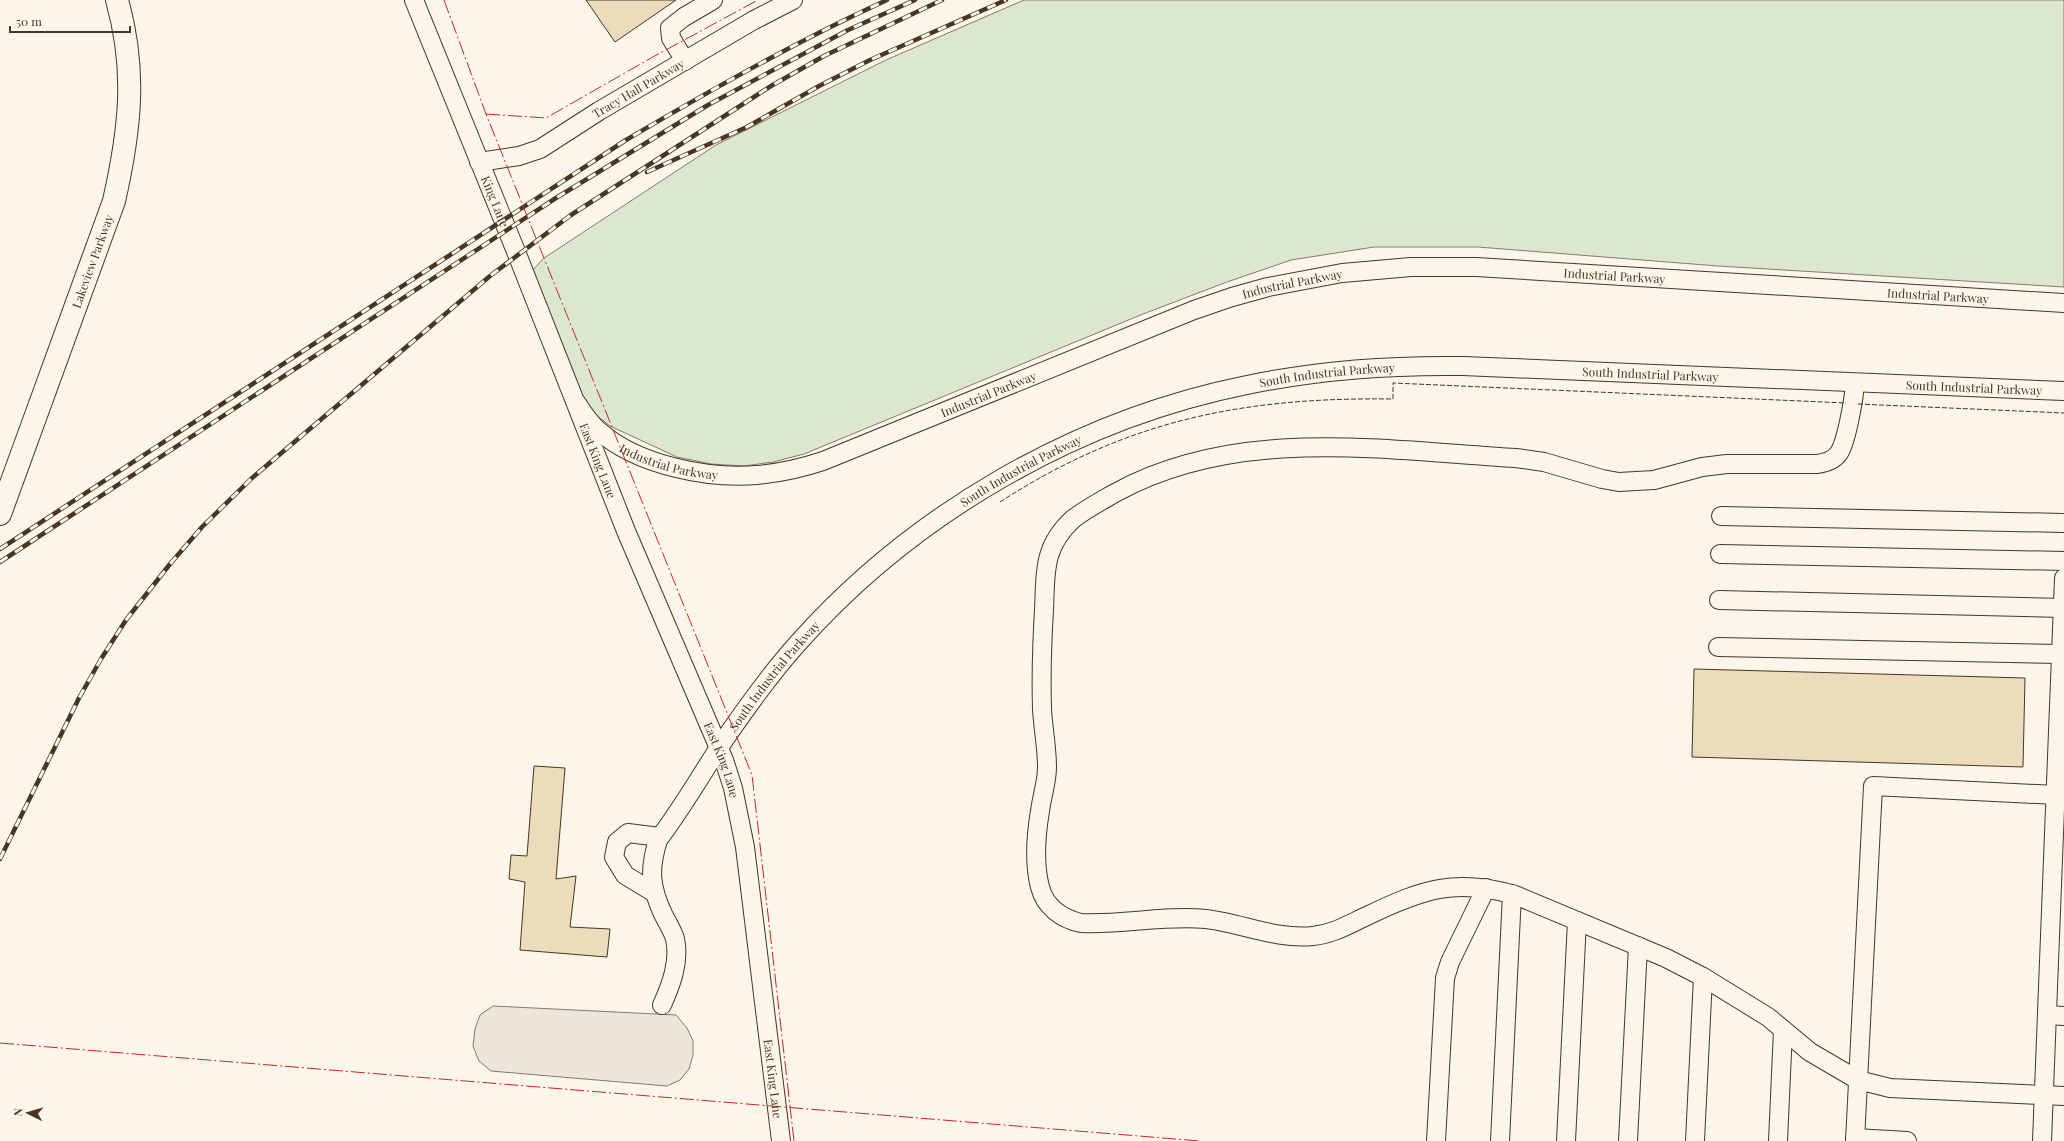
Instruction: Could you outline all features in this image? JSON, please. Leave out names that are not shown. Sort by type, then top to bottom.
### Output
[{"type":"main road","name":"Lakeview Parkway","points":[[0,514],[114,201],[125,151],[130,100],[128,56],[123,22],[117,0]]},
{"type":"street","name":"King Lane","points":[[414,0],[576,402]]},
{"type":"street","points":[[685,61],[670,38],[670,28],[684,17],[713,0]]},
{"type":"street","name":"Tracy Hall Parkway","points":[[479,162],[519,156],[540,149],[599,111],[786,2]]},
{"type":"street","name":"Industrial Parkway","points":[[576,402],[589,422],[606,437],[626,449],[647,458],[675,467],[712,474],[757,475],[802,468],[823,461],[1194,310],[1268,287],[1342,274],[1411,267],[1476,268],[2064,303]]},
{"type":"street","name":"South Industrial Parkway","points":[[653,892],[652,860],[660,837],[763,686],[799,642],[843,597],[918,534],[978,493],[1048,455],[1088,436],[1166,407],[1244,385],[1275,380],[1338,372],[1426,366],[2064,391]]},
{"type":"street","points":[[1855,383],[1852,404],[1841,447],[1835,457],[1824,463],[1727,464],[1702,467],[1654,480],[1618,482],[1602,480],[1544,462],[1516,458],[1340,448],[1276,449],[1202,459],[1150,476],[1122,489],[1083,512],[1058,536],[1049,555],[1046,574],[1042,661],[1042,706],[1047,767],[1038,826],[1037,848],[1040,887],[1043,897],[1056,913],[1072,921],[1081,923],[1189,918],[1222,922],[1292,936],[1313,936],[1334,932],[1398,901],[1429,890],[1461,886],[1486,888],[1512,894],[1638,946],[1703,977],[1753,1006],[1810,1052],[1858,1080],[1890,1088],[2064,1096]]},
{"type":"street","name":"East King Lane","points":[[576,402],[626,531],[720,747],[733,788],[745,847],[781,1141]]},
{"type":"street","points":[[1721,516],[2064,523]]},
{"type":"street","points":[[1720,554],[2064,562]]},
{"type":"street","points":[[2042,1141],[2044,1095],[2056,1016],[2056,795],[2064,578]]},
{"type":"street","points":[[1719,600],[2063,608]]},
{"type":"street","points":[[1718,647],[2061,654]]},
{"type":"street","points":[[1907,1141],[1855,1140],[1872,786],[2056,795]]},
{"type":"street","points":[[660,837],[628,833],[617,842],[614,857],[625,875],[653,892],[675,939],[673,980],[662,1005]]},
{"type":"street","points":[[1436,1141],[1444,985],[1447,971],[1486,888]]},
{"type":"street","points":[[1500,1141],[1512,894]]},
{"type":"street","points":[[1566,1141],[1577,921]]},
{"type":"street","points":[[1628,1141],[1638,946]]},
{"type":"street","points":[[1695,1141],[1703,977]]},
{"type":"street","points":[[1778,1141],[1783,1030]]},
{"type":"green space","points":[[1024,0],[2064,0],[2064,287],[1718,266],[1478,247],[1374,247],[1291,260],[1227,282],[1143,314],[804,454],[773,462],[744,466],[711,464],[677,457],[610,426],[591,411],[577,386],[531,272],[544,258],[716,145],[886,60]]},
{"type":"shaded area","points":[[493,1006],[676,1015],[687,1028],[693,1041],[693,1055],[689,1069],[680,1080],[667,1086],[491,1071],[479,1061],[473,1046],[475,1029],[480,1015]]},
{"type":"building","points":[[586,0],[676,0],[615,42]]},
{"type":"building","points":[[1694,669],[2025,678],[2023,767],[1692,757]]},
{"type":"building","points":[[534,766],[565,768],[556,879],[576,876],[570,927],[610,929],[607,957],[520,950],[525,882],[509,879],[511,855],[527,856]]},
{"type":"railway","points":[[0,549],[626,140],[820,32],[887,0]]},
{"type":"railway","points":[[0,562],[556,198],[708,105],[848,30],[915,0]]},
{"type":"railway","points":[[0,859],[79,698],[101,659],[126,620],[170,564],[202,527],[252,478],[490,276],[571,215],[771,86],[824,56],[942,0]]},
{"type":"railway","points":[[647,172],[747,127],[819,86],[870,60],[1006,0]]},
{"type":"fence","points":[[1000,502],[1047,474],[1094,451],[1141,433],[1188,419],[1236,409],[1338,399],[1393,399],[1393,383],[1846,403]]},
{"type":"fence","points":[[1858,404],[2064,413]]},
{"type":"power","points":[[444,0],[486,114],[752,775],[794,1141]]},
{"type":"power","points":[[486,114],[546,118],[651,58],[758,0]]},
{"type":"power","points":[[0,1043],[1200,1141]]}]
